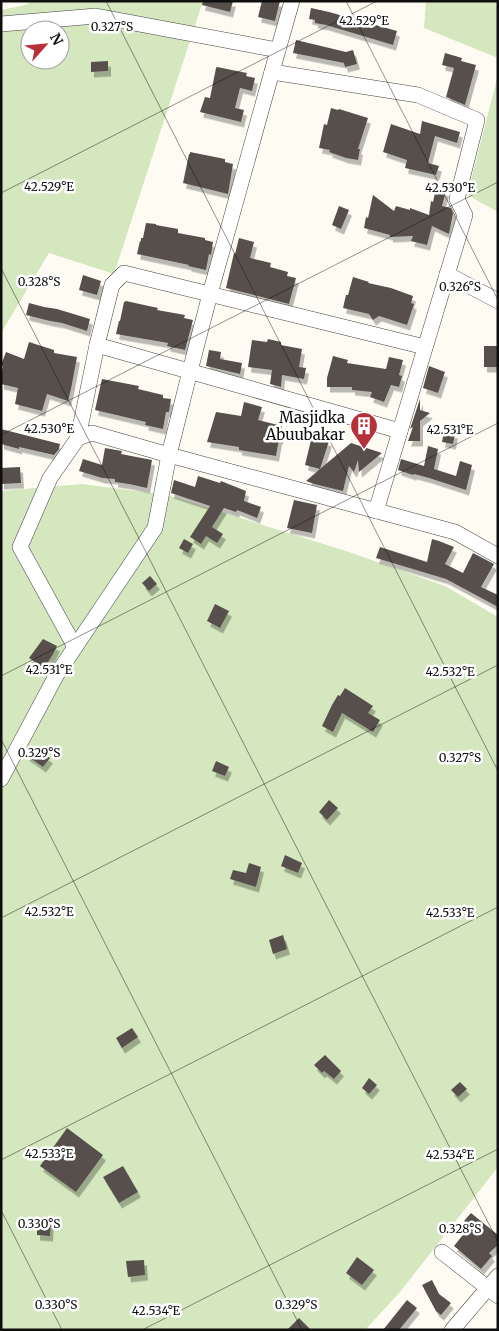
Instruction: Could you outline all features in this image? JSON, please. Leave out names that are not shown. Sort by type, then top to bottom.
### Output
[{"type":"street","points":[[1,779],[57,674],[154,528],[169,455],[210,294],[292,1]]},
{"type":"street","points":[[1,24],[96,16],[278,50]]},
{"type":"street","points":[[272,72],[418,95],[477,120],[457,199],[465,215],[376,511]]},
{"type":"street","points":[[75,647],[20,547],[50,478],[78,438],[97,345],[112,285],[124,273],[425,347]]},
{"type":"street","points":[[447,274],[498,301]]},
{"type":"street","points":[[97,345],[400,431]]},
{"type":"street","points":[[78,438],[92,433],[455,532],[498,556]]},
{"type":"street","points":[[442,1252],[493,1292]]},
{"type":"street","points":[[452,1330],[493,1292],[498,1276]]},
{"type":"green space","points":[[34,1],[203,1],[114,274],[49,253],[1,333],[1,10],[22,6]]},
{"type":"green space","points":[[426,1],[498,1],[498,58],[424,28]]},
{"type":"green space","points":[[498,75],[498,212],[467,195]]},
{"type":"green space","points":[[82,484],[167,495],[349,552],[445,586],[498,617],[498,1167],[400,1292],[365,1330],[1,1330],[1,491]]},
{"type":"building","points":[[203,1],[233,1],[230,12],[202,5]]},
{"type":"building","points":[[262,1],[280,1],[275,21],[258,17]]},
{"type":"building","points":[[311,8],[397,31],[393,45],[315,23],[315,20],[309,19]]},
{"type":"building","points":[[296,40],[346,52],[353,50],[357,64],[345,67],[344,63],[293,53]]},
{"type":"building","points":[[445,53],[462,58],[461,61],[476,65],[465,105],[446,97],[454,68],[442,65]]},
{"type":"building","points":[[108,61],[108,71],[91,72],[91,62]]},
{"type":"building","points":[[217,67],[247,73],[246,76],[255,78],[252,91],[240,88],[235,108],[244,110],[241,122],[200,112],[205,97],[210,98]]},
{"type":"building","points":[[331,108],[368,118],[358,149],[360,149],[358,160],[346,158],[329,152],[330,150],[319,148],[324,124],[327,125]]},
{"type":"building","points":[[422,121],[460,132],[457,143],[435,136],[428,163],[439,166],[436,175],[405,168],[407,160],[383,152],[391,124],[420,134]]},
{"type":"building","points":[[190,152],[225,159],[225,162],[233,164],[228,194],[183,183]]},
{"type":"building","points":[[436,188],[446,191],[442,206],[451,208],[453,213],[449,234],[432,226],[427,245],[411,241],[413,236],[390,237],[390,235],[364,228],[373,195],[394,211],[396,206],[410,210],[410,208],[429,215],[431,201],[433,202]]},
{"type":"building","points":[[339,206],[349,210],[341,229],[332,225]]},
{"type":"building","points":[[146,223],[178,229],[178,233],[205,238],[205,240],[213,242],[206,270],[137,254]]},
{"type":"building","points":[[239,238],[254,242],[250,258],[271,263],[270,267],[288,272],[287,276],[296,278],[289,304],[226,288]]},
{"type":"building","points":[[83,275],[101,281],[97,295],[79,290]]},
{"type":"building","points":[[353,277],[413,296],[411,303],[414,304],[407,325],[379,316],[373,320],[369,314],[343,308]]},
{"type":"building","points":[[124,302],[158,308],[157,310],[185,315],[184,318],[193,320],[185,350],[167,346],[168,343],[116,334]]},
{"type":"building","points":[[29,303],[90,319],[87,331],[26,315]]},
{"type":"building","points":[[268,339],[281,342],[281,345],[302,349],[299,367],[306,368],[304,379],[282,375],[281,387],[270,384],[272,370],[248,367],[252,340],[267,342]]},
{"type":"building","points":[[29,342],[54,350],[54,353],[77,357],[68,401],[47,394],[42,411],[15,404],[18,388],[1,384],[3,366],[1,365],[6,352],[24,359]]},
{"type":"building","points":[[484,346],[497,346],[497,367],[484,367]]},
{"type":"building","points":[[209,350],[221,352],[220,359],[242,363],[240,374],[206,366]]},
{"type":"building","points":[[333,356],[348,360],[347,363],[386,369],[389,357],[403,360],[399,375],[402,376],[399,387],[391,385],[384,402],[370,397],[372,392],[352,390],[352,387],[327,387],[327,378]]},
{"type":"building","points":[[429,366],[445,372],[438,393],[423,388]]},
{"type":"building","points":[[102,379],[139,386],[138,389],[163,395],[163,398],[171,399],[163,429],[145,425],[146,422],[95,410]]},
{"type":"building","points":[[420,399],[420,410],[430,413],[420,421],[420,441],[408,441],[413,427],[410,429]]},
{"type":"building","points":[[244,402],[262,407],[258,420],[282,426],[276,456],[207,442],[216,412],[241,416]]},
{"type":"building","points":[[1,429],[60,444],[59,449],[54,455],[1,444]]},
{"type":"building","points":[[444,431],[455,433],[453,444],[442,442]]},
{"type":"building","points":[[312,436],[329,441],[320,469],[305,465]]},
{"type":"building","points":[[351,443],[382,453],[359,472],[358,460],[354,472],[349,466],[343,491],[306,481]]},
{"type":"building","points":[[428,446],[438,449],[434,469],[456,476],[460,461],[472,465],[466,490],[398,470],[401,459],[424,466]]},
{"type":"building","points":[[105,448],[122,451],[121,454],[152,460],[147,488],[115,482],[115,479],[102,478],[79,471],[83,459],[102,465]]},
{"type":"building","points":[[20,467],[21,483],[1,484],[1,468]]},
{"type":"building","points":[[198,476],[220,483],[221,481],[246,491],[244,501],[261,507],[257,518],[237,510],[236,512],[224,508],[212,527],[223,534],[217,543],[206,536],[201,544],[190,537],[210,506],[171,493],[174,480],[195,487]]},
{"type":"building","points":[[294,500],[317,505],[312,533],[287,528]]},
{"type":"building","points":[[184,539],[193,544],[188,553],[179,548]]},
{"type":"building","points":[[432,539],[454,547],[445,564],[463,573],[473,553],[494,564],[481,587],[498,595],[498,607],[446,579],[376,558],[380,547],[427,562]]},
{"type":"building","points":[[150,576],[157,584],[149,591],[142,583]]},
{"type":"building","points":[[215,604],[229,611],[220,628],[207,621]]},
{"type":"building","points":[[43,639],[57,646],[44,668],[29,658]]},
{"type":"building","points":[[345,688],[373,706],[368,713],[380,720],[373,732],[342,713],[333,732],[322,726],[338,695],[340,696]]},
{"type":"building","points":[[33,746],[50,758],[43,767],[26,755]]},
{"type":"building","points":[[216,761],[229,767],[225,776],[212,771]]},
{"type":"building","points":[[329,800],[338,808],[327,820],[319,812]]},
{"type":"building","points":[[285,855],[302,863],[298,873],[281,866]]},
{"type":"building","points":[[249,863],[261,867],[256,887],[230,879],[233,870],[246,873]]},
{"type":"building","points":[[283,935],[287,949],[273,954],[269,940]]},
{"type":"building","points":[[132,1028],[138,1037],[122,1048],[116,1038]]},
{"type":"building","points":[[325,1055],[341,1071],[334,1079],[324,1071],[322,1073],[314,1065]]},
{"type":"building","points":[[369,1078],[377,1085],[369,1094],[362,1088]]},
{"type":"building","points":[[460,1082],[467,1089],[458,1097],[451,1090]]},
{"type":"building","points":[[67,1128],[103,1155],[76,1192],[40,1166]]},
{"type":"building","points":[[123,1166],[138,1192],[119,1203],[103,1177]]},
{"type":"building","points":[[471,1213],[498,1235],[498,1245],[489,1253],[492,1256],[481,1269],[454,1246],[470,1226],[464,1221]]},
{"type":"building","points":[[37,1218],[51,1219],[50,1236],[37,1235]]},
{"type":"building","points":[[357,1257],[374,1270],[362,1285],[346,1273]]},
{"type":"building","points":[[144,1260],[145,1275],[128,1277],[126,1261]]},
{"type":"building","points":[[432,1280],[439,1294],[451,1303],[441,1315],[436,1311],[422,1285]]},
{"type":"building","points":[[407,1300],[417,1308],[399,1330],[383,1330]]},
{"type":"building","points":[[299,1318],[311,1330],[287,1330]]},
{"type":"place","name":"Masjidka Abuubakar","points":[[364,450]]}]
